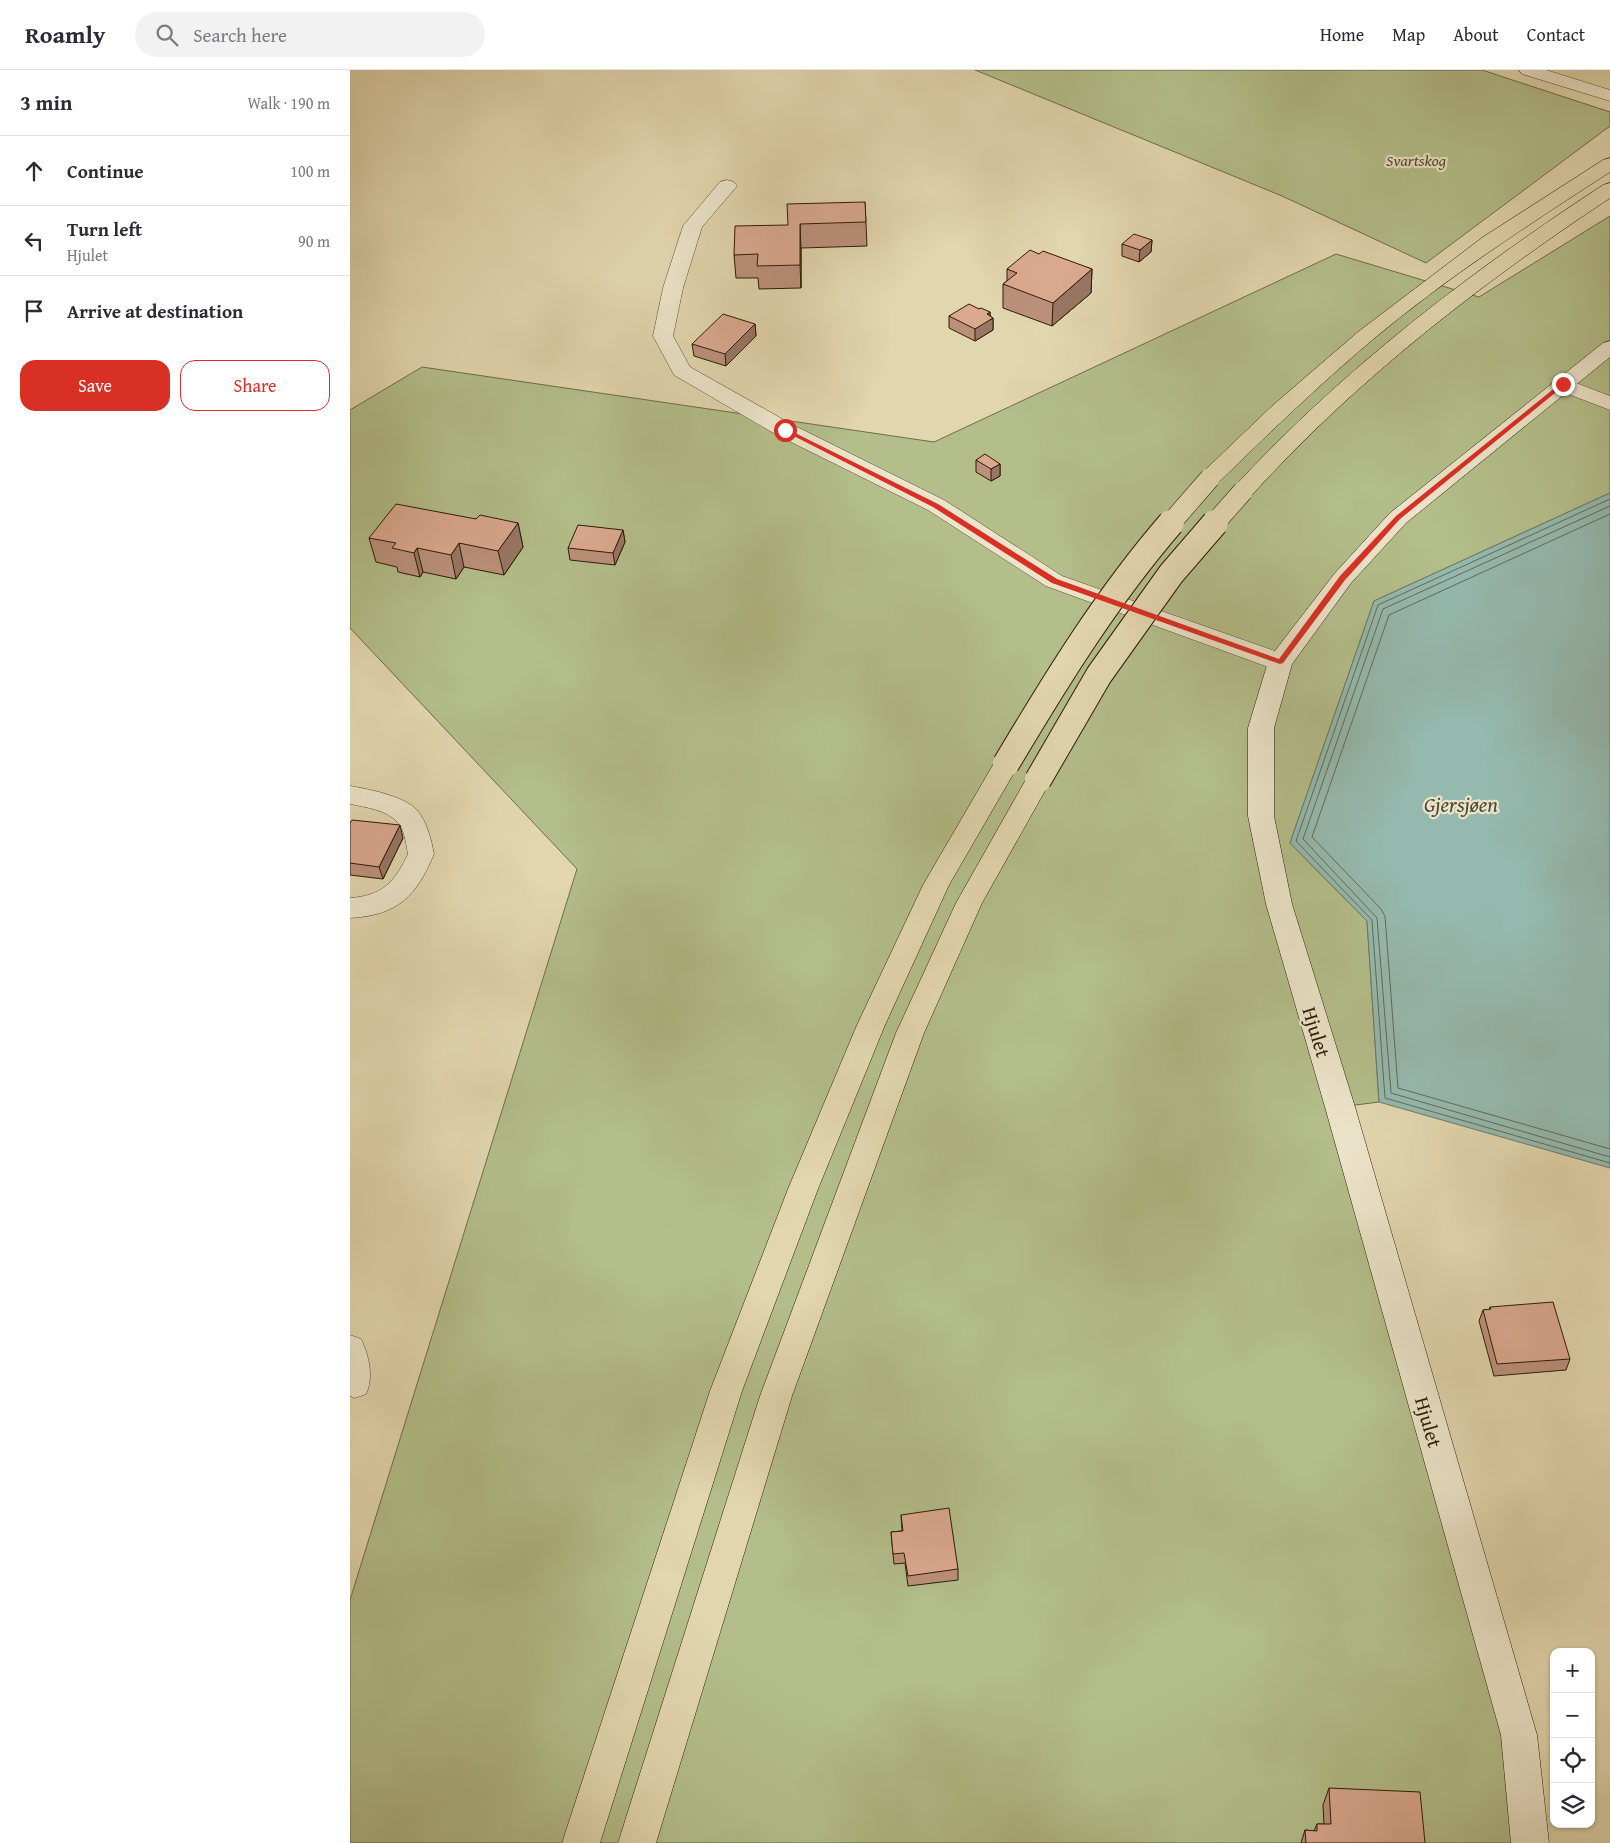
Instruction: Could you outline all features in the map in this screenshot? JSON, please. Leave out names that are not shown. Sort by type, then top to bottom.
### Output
[{"type":"highway","points":[[581,1843],[726,1391],[803,1189],[871,1025],[936,885],[1066,664],[1137,562],[1210,478],[1280,411],[1364,336],[1490,240],[1610,164]]},
{"type":"highway","points":[[637,1843],[776,1396],[906,1042],[969,903],[1099,676],[1171,574],[1243,490],[1310,421],[1384,354],[1516,252],[1610,189]]},
{"type":"highway","points":[[574,1843],[598,1788]]},
{"type":"main road","points":[[1528,70],[1610,96]]},
{"type":"main road","points":[[727,186],[693,226],[673,288],[663,336],[681,371],[785,430],[936,505],[1054,581],[1280,662]]},
{"type":"main road","name":"Hjulet","points":[[1530,1843],[1518,1735],[1340,1107],[1279,904],[1261,816],[1261,728],[1280,662],[1343,578],[1398,518],[1610,346]]},
{"type":"main road","points":[[1563,384],[1610,404]]},
{"type":"main road","points":[[350,795],[368,798],[406,814],[414,827],[421,854],[402,888],[389,898],[362,908],[350,908]]},
{"type":"main road","points":[[350,1349],[355,1384]]},
{"type":"green space","name":"Svartskog","points":[[975,70],[1482,70],[1610,112],[1610,126],[1426,263],[1282,196]]},
{"type":"green space","points":[[1610,216],[1610,493],[1374,601],[1290,843],[1367,921],[1379,1102],[1340,1107],[1530,1843],[350,1843],[350,1600],[577,869],[350,628],[350,410],[422,367],[934,442],[1336,254],[1479,297]]},
{"type":"water","name":"Gjersjøen","points":[[1610,493],[1610,1168],[1379,1102],[1367,921],[1290,843],[1374,601]]},
{"type":"building","points":[[865,202],[866,222],[800,224],[800,265],[757,266],[758,254],[734,255],[735,226],[788,225],[787,204]]},
{"type":"building","points":[[1134,234],[1152,240],[1140,250],[1122,244]]},
{"type":"building","points":[[1030,250],[1039,254],[1043,251],[1092,269],[1053,303],[1003,284],[1017,273],[1007,269]]},
{"type":"building","points":[[969,304],[990,312],[987,314],[993,318],[975,329],[949,316]]},
{"type":"building","points":[[723,314],[755,324],[725,354],[692,344]]},
{"type":"building","points":[[985,454],[1000,464],[991,469],[976,460]]},
{"type":"building","points":[[396,504],[476,519],[480,515],[518,523],[498,551],[459,543],[451,555],[417,548],[414,553],[392,548],[396,543],[369,538]]},
{"type":"building","points":[[578,525],[623,530],[613,553],[568,548]]},
{"type":"building","points":[[352,820],[400,825],[379,867],[350,863],[350,823]]},
{"type":"building","points":[[1553,1302],[1570,1359],[1497,1364],[1483,1310],[1491,1309],[1490,1307]]},
{"type":"building","points":[[949,1508],[958,1569],[908,1576],[904,1553],[893,1554],[891,1532],[903,1531],[901,1515]]},
{"type":"building","points":[[1329,1788],[1420,1792],[1425,1843],[1306,1843],[1305,1830],[1317,1831],[1317,1824],[1331,1824]]},
{"type":"route","points":[[785,430],[936,505],[1054,581],[1280,662],[1343,578],[1398,518],[1563,384]]}]
